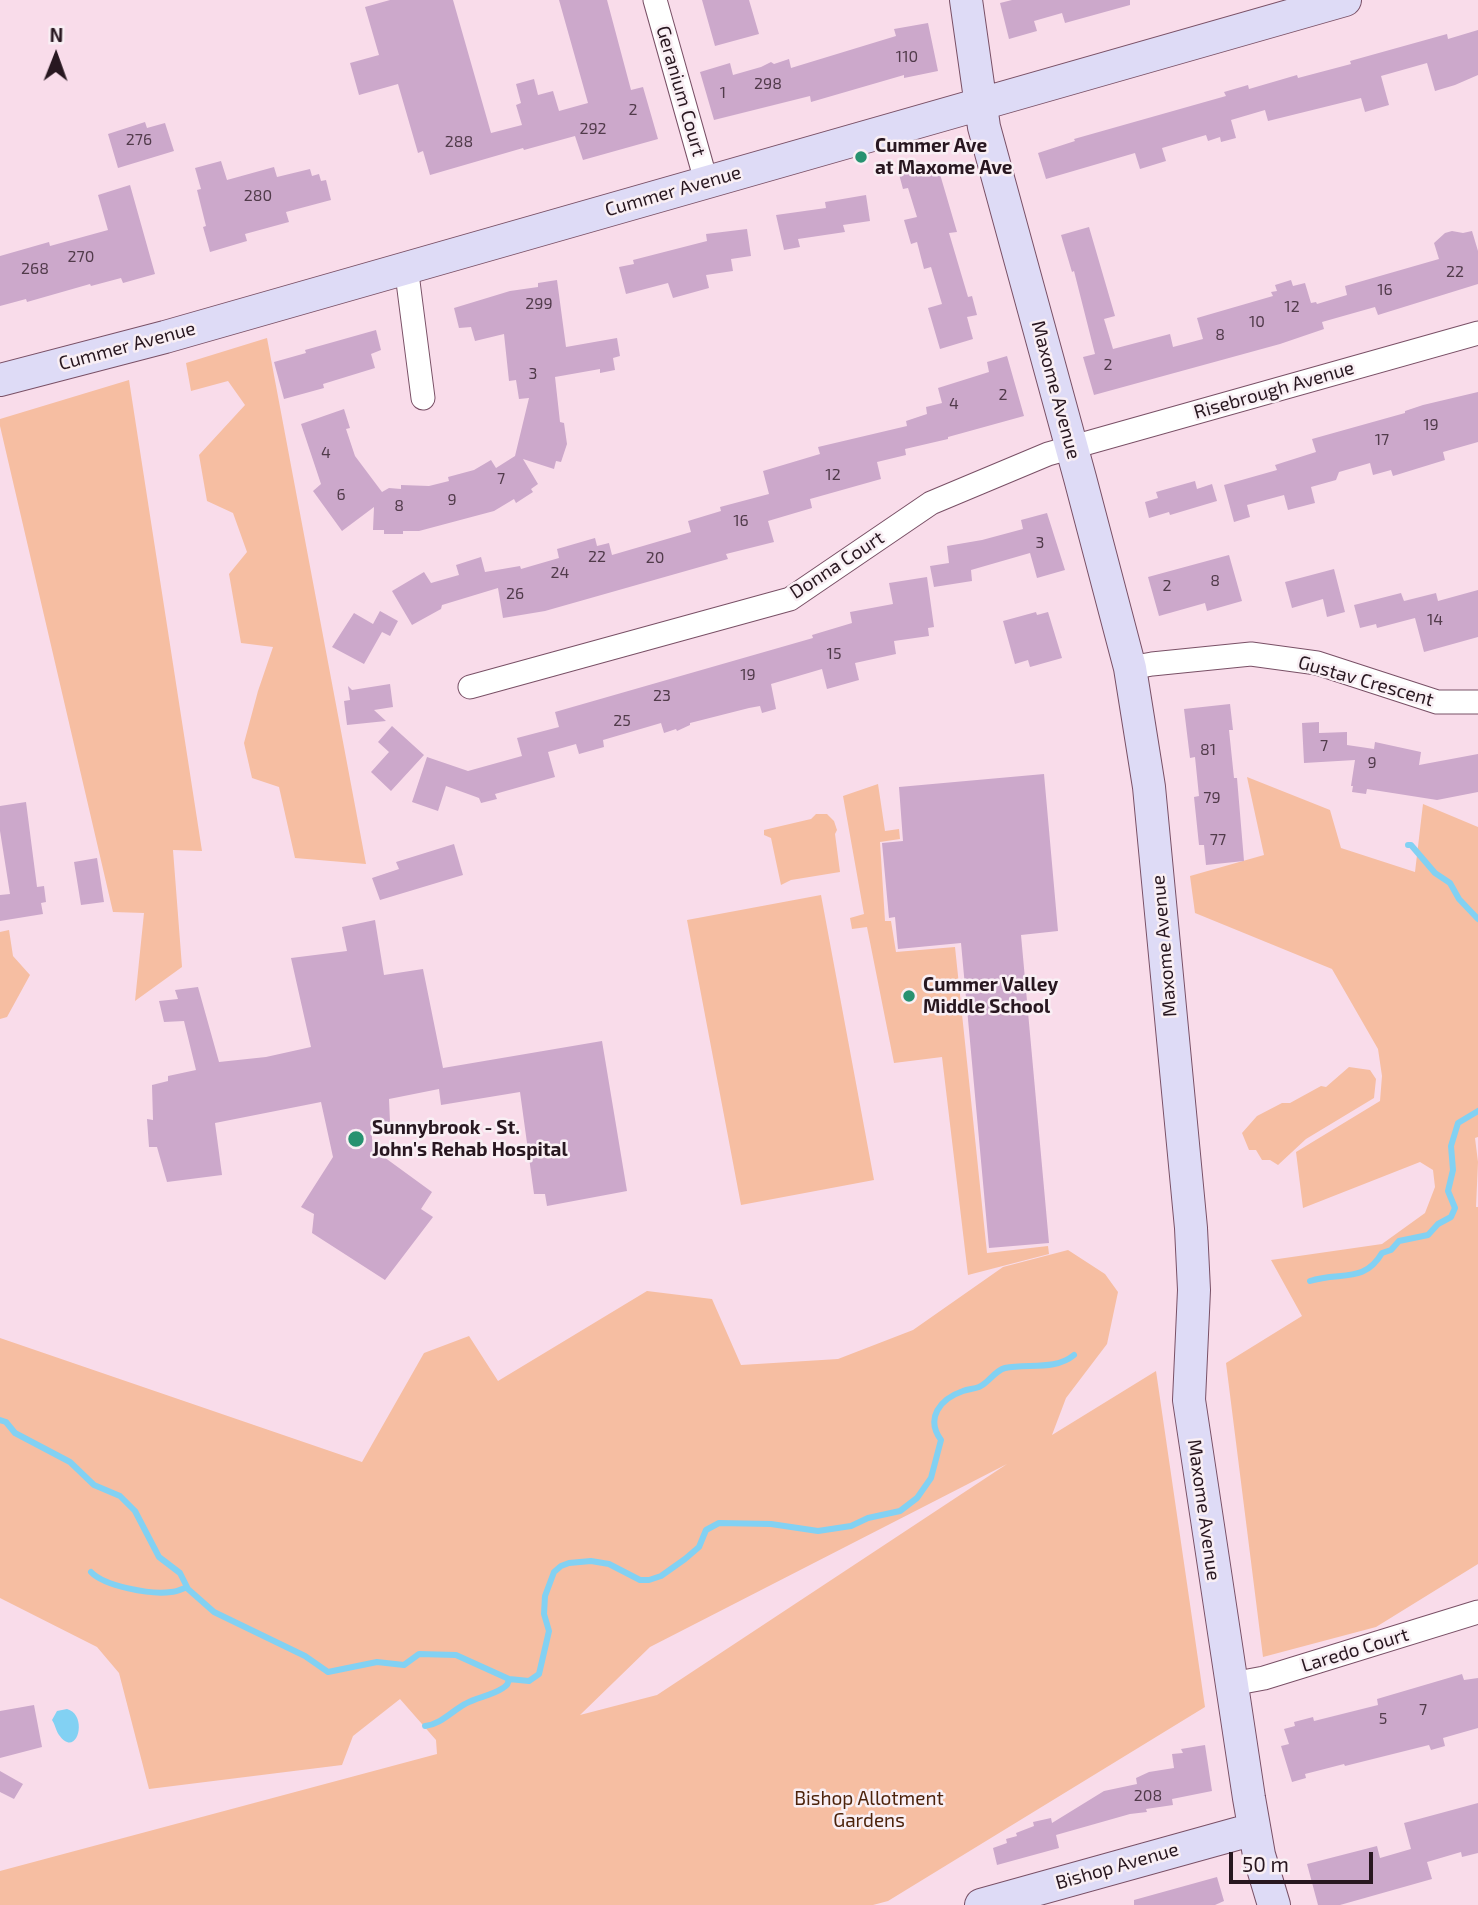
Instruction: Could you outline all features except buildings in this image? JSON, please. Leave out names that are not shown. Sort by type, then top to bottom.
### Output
[{"type":"street","name":"Geranium Court","points":[[655,0],[706,181]]},
{"type":"street","name":"Maxome Avenue","points":[[966,0],[984,127],[1130,668],[1149,787],[1191,1228],[1194,1290],[1189,1399],[1254,1829],[1274,1905]]},
{"type":"street","name":"Cummer Avenue","points":[[0,380],[165,337],[1345,0]]},
{"type":"street","points":[[406,266],[424,398]]},
{"type":"street","name":"Risebrough Avenue","points":[[1071,447],[1478,333]]},
{"type":"street","name":"Donna Court","points":[[470,687],[790,598],[931,503],[1071,447]]},
{"type":"street","name":"Gustav Crescent","points":[[1130,668],[1251,654],[1317,663],[1437,702],[1478,702]]},
{"type":"street","name":"Laredo Court","points":[[1231,1684],[1264,1678],[1478,1612]]},
{"type":"street","name":"Bishop Avenue","points":[[981,1905],[1254,1829]]},
{"type":"green space","points":[[267,338],[366,864],[295,858],[279,787],[252,778],[244,743],[273,647],[241,643],[229,574],[247,552],[233,513],[207,501],[199,455],[245,405],[228,381],[191,391],[186,363]]},
{"type":"green space","points":[[129,380],[202,851],[173,850],[182,967],[135,1001],[144,913],[113,912],[0,426],[0,419]]},
{"type":"green space","points":[[1247,777],[1330,810],[1341,848],[1415,872],[1423,804],[1478,827],[1478,1137],[1475,1138],[1478,1162],[1478,1564],[1376,1627],[1263,1657],[1226,1363],[1302,1316],[1271,1260],[1382,1244],[1425,1213],[1435,1187],[1433,1170],[1420,1162],[1303,1208],[1296,1152],[1380,1101],[1382,1076],[1378,1049],[1332,969],[1195,913],[1190,876],[1264,855]]},
{"type":"green space","points":[[878,784],[885,831],[899,829],[900,839],[880,842],[885,921],[891,921],[896,952],[955,947],[987,1253],[1048,1246],[1049,1254],[968,1275],[942,1057],[894,1063],[867,927],[852,929],[850,918],[864,914],[843,796]]},
{"type":"green space","points":[[816,814],[827,814],[834,821],[840,872],[791,880],[781,885],[771,838],[764,835],[764,830],[811,819]]},
{"type":"green space","points":[[821,895],[874,1180],[741,1205],[687,920]]},
{"type":"green space","points":[[9,930],[13,956],[30,975],[7,1017],[0,1019],[0,932]]},
{"type":"green space","points":[[1349,1067],[1370,1070],[1376,1079],[1374,1098],[1306,1139],[1278,1165],[1270,1160],[1262,1160],[1256,1150],[1249,1150],[1242,1133],[1257,1116],[1282,1103],[1290,1103],[1321,1086],[1326,1087]]},
{"type":"green space","name":"Bishop Allotment Gardens","points":[[1068,1250],[1105,1274],[1118,1292],[1107,1344],[1066,1398],[1052,1435],[1156,1371],[1205,1707],[888,1901],[873,1905],[0,1905],[0,1871],[437,1754],[436,1740],[400,1699],[353,1736],[342,1765],[149,1789],[119,1673],[97,1647],[0,1598],[0,1338],[362,1462],[424,1353],[469,1336],[498,1381],[647,1291],[712,1299],[741,1365],[838,1359],[913,1330],[1003,1267]],"holes":[[[1007,1464],[657,1695],[580,1715],[650,1647]]]},
{"type":"water","points":[[67,1709],[74,1713],[79,1726],[78,1734],[71,1742],[65,1741],[59,1735],[52,1720],[57,1711]]},
{"type":"waterway","points":[[1408,845],[1411,845],[1435,873],[1450,883],[1459,899],[1478,919]]},
{"type":"waterway","points":[[1310,1281],[1359,1273],[1375,1263],[1382,1253],[1391,1250],[1399,1241],[1428,1235],[1438,1224],[1451,1217],[1455,1208],[1448,1191],[1453,1170],[1451,1146],[1458,1123],[1478,1111]]},
{"type":"waterway","points":[[0,1420],[6,1422],[15,1433],[70,1462],[94,1485],[120,1496],[135,1511],[159,1557],[180,1573],[188,1589],[214,1612],[305,1656],[328,1672],[377,1662],[404,1665],[419,1654],[456,1655],[509,1679],[529,1681],[539,1674],[549,1631],[544,1614],[545,1596],[554,1572],[561,1566],[591,1561],[609,1564],[640,1580],[649,1580],[661,1576],[685,1559],[699,1547],[706,1530],[719,1523],[771,1524],[818,1531],[851,1526],[868,1518],[900,1511],[917,1498],[931,1478],[941,1440],[936,1432],[935,1417],[942,1404],[955,1394],[983,1385],[1005,1368],[1050,1365],[1074,1355]]},
{"type":"waterway","points":[[91,1572],[106,1581],[140,1591],[162,1593],[187,1587]]},
{"type":"waterway","points":[[425,1726],[441,1720],[470,1702],[498,1691],[507,1685],[509,1679]]},
{"type":"place","name":"Cummer Ave at Maxome Ave","points":[[861,157]]},
{"type":"place","name":"Cummer Valley Middle School","points":[[909,996]]},
{"type":"place","name":"Sunnybrook - St. John's Rehab Hospital","points":[[356,1139]]}]
